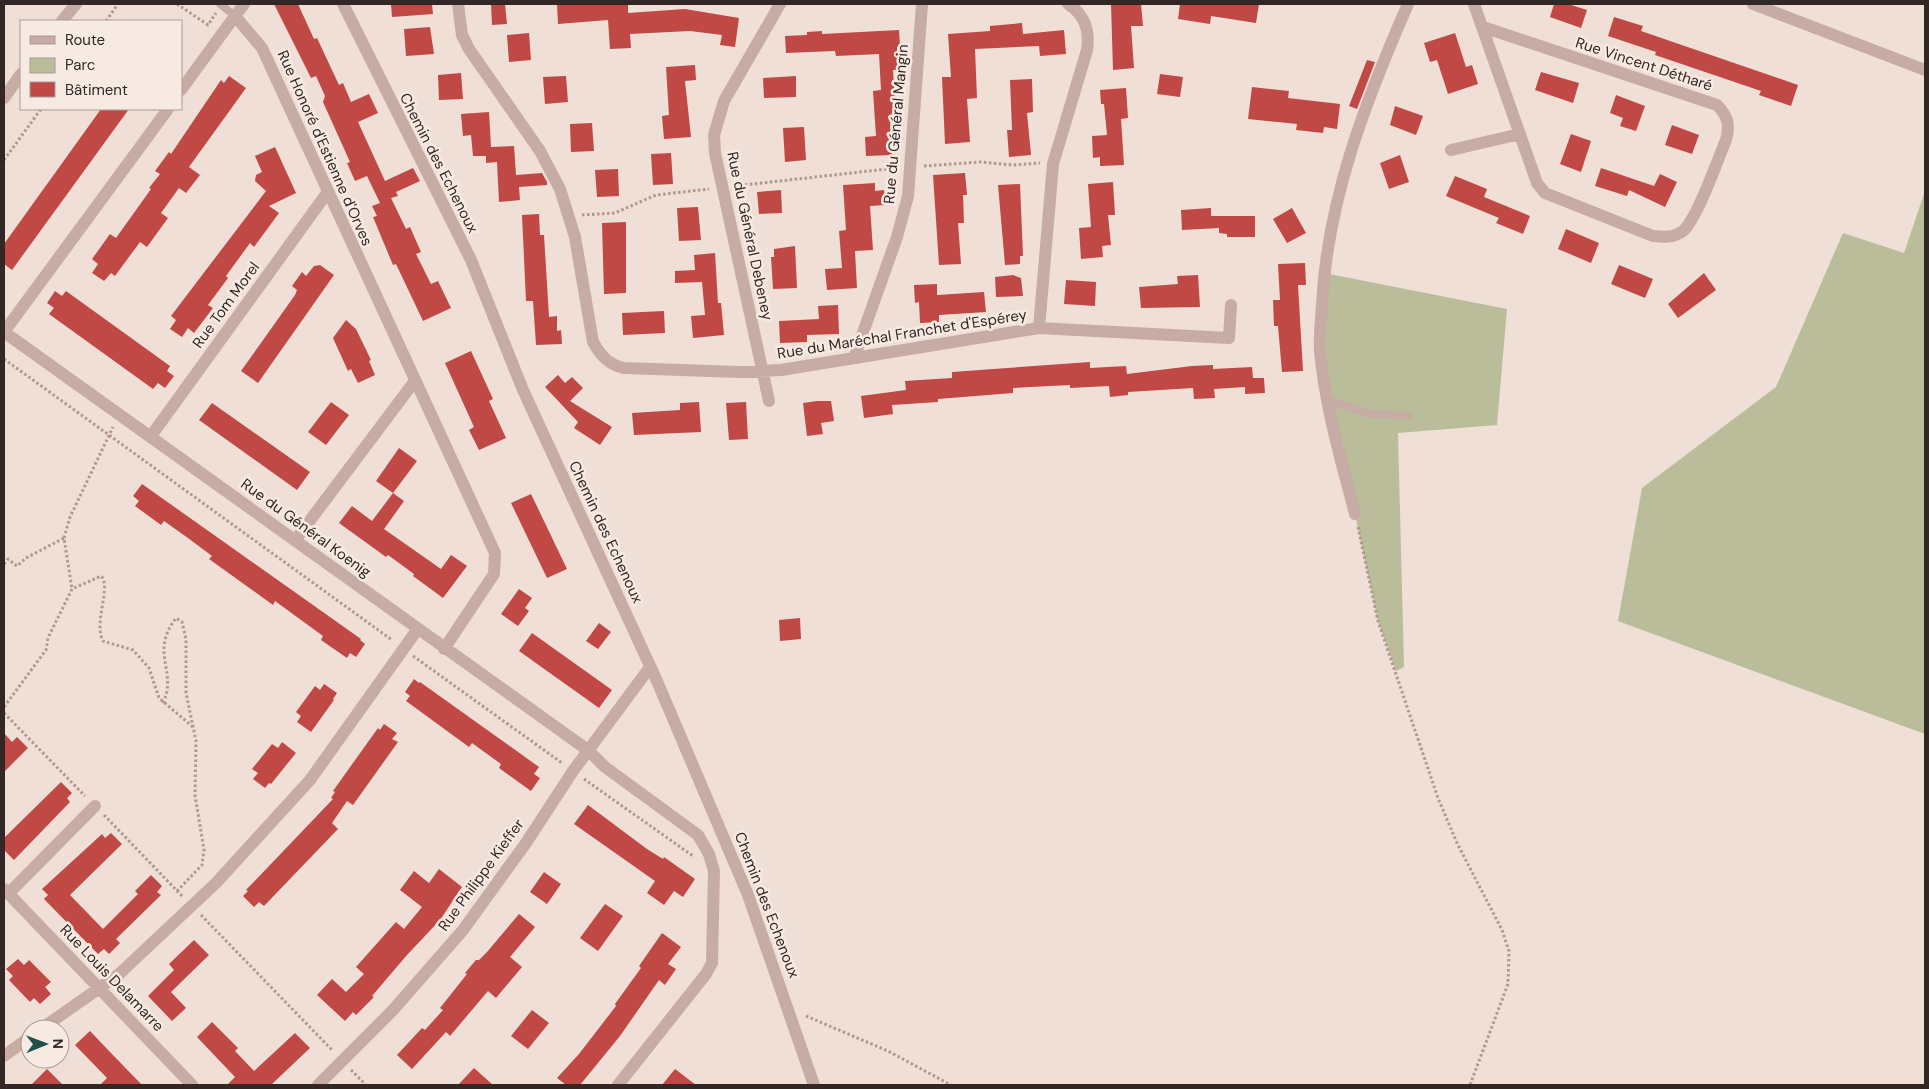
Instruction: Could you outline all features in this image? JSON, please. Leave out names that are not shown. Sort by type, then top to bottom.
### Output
[{"type":"street","points":[[63,20],[76,4]]},
{"type":"street","points":[[182,89],[244,4]]},
{"type":"street","name":"Chemin des Echenoux","points":[[343,4],[471,260],[527,399],[650,667],[748,896],[814,1085]]},
{"type":"street","name":"Rue du Maréchal Franchet d'Espérey","points":[[458,4],[462,35],[469,49],[550,168],[569,216],[593,342],[600,355],[608,362],[624,368],[762,372],[1039,328],[1053,164],[1088,50],[1089,36],[1086,23],[1077,10],[1068,4]]},
{"type":"street","name":"Rue du Général Debeney","points":[[769,401],[714,153],[714,135],[724,101],[780,4]]},
{"type":"street","name":"Rue du Général Mangin","points":[[854,358],[903,216],[911,167],[922,4]]},
{"type":"street","points":[[1355,514],[1327,400],[1320,349],[1324,273],[1338,197],[1358,129],[1408,4]]},
{"type":"street","name":"Rue Vincent Détharé","points":[[1474,4],[1537,183],[1546,193],[1639,232],[1653,236],[1668,237],[1682,231],[1692,217],[1726,140],[1729,128],[1724,112],[1717,105],[1483,27]]},
{"type":"street","points":[[1753,4],[1925,70]]},
{"type":"street","name":"Rue Honoré d'Estienne d'Orves","points":[[235,16],[262,48],[414,382],[495,553],[494,574],[444,649]]},
{"type":"street","points":[[4,98],[20,75]]},
{"type":"street","points":[[4,332],[167,110]]},
{"type":"street","points":[[1451,150],[1520,134]]},
{"type":"street","name":"Rue Tom Morel","points":[[151,436],[327,193]]},
{"type":"street","points":[[1039,328],[1229,338],[1230,305]]},
{"type":"street","name":"Rue du Général Koenig","points":[[4,332],[296,539],[417,630],[589,751],[606,767],[698,836],[709,854]]},
{"type":"street","points":[[296,539],[414,382]]},
{"type":"street","points":[[55,1019],[118,975],[192,906],[280,815],[310,780],[417,630]]},
{"type":"street","name":"Rue Philippe Kieffer","points":[[318,1085],[393,1010],[438,961],[526,843],[573,771],[650,667]]},
{"type":"street","name":"Rue Louis Delamarre","points":[[95,806],[6,891],[192,1085]]},
{"type":"street","points":[[618,1085],[656,1041],[706,974],[712,963],[714,871],[709,854]]},
{"type":"street","points":[[4,1056],[20,1044]]},
{"type":"lane","points":[[221,4],[235,16]]},
{"type":"lane","points":[[1327,400],[1368,413],[1406,416]]},
{"type":"path","points":[[107,20],[118,4]]},
{"type":"path","points":[[177,4],[208,25],[221,4]]},
{"type":"path","points":[[4,160],[40,110]]},
{"type":"path","points":[[569,216],[615,213],[656,195],[722,187],[911,167],[984,162],[1008,165],[1053,164]]},
{"type":"path","points":[[4,359],[108,436],[701,862],[709,854]]},
{"type":"path","points":[[4,707],[46,650],[48,638],[72,589],[64,538],[70,517],[108,436],[121,414]]},
{"type":"path","points":[[1355,514],[1378,621],[1438,798],[1457,843],[1502,930],[1509,951],[1508,984],[1470,1085]]},
{"type":"path","points":[[4,564],[8,559],[17,566],[26,558],[64,538]]},
{"type":"path","points":[[72,589],[101,576],[104,578],[99,634],[103,642],[133,650],[144,662],[163,703],[194,728]]},
{"type":"path","points":[[163,703],[168,693],[163,640],[167,629],[176,618],[182,622],[186,639],[186,693],[194,728],[195,795],[204,850],[202,865],[178,891]]},
{"type":"path","points":[[789,1009],[888,1051],[951,1085]]},
{"type":"green space","points":[[1925,191],[1925,734],[1618,621],[1642,488],[1776,387],[1843,233],[1904,253]]},
{"type":"green space","points":[[1324,273],[1507,309],[1497,425],[1398,433],[1404,667],[1396,671],[1378,621],[1355,514],[1327,400]]},
{"type":"building","points":[[274,4],[298,4],[314,39],[317,38],[339,85],[343,83],[351,102],[369,94],[378,113],[358,122],[385,181],[413,168],[420,181],[396,192],[398,196],[391,198],[406,229],[410,227],[421,252],[416,254],[431,284],[438,281],[451,308],[423,321],[396,264],[393,265],[373,217],[377,216],[372,206],[380,203],[367,176],[355,181],[347,163],[350,162],[323,102],[325,96],[316,76],[311,78]]},
{"type":"building","points":[[391,4],[432,4],[433,14],[392,17]]},
{"type":"building","points":[[491,4],[505,4],[507,24],[492,25]]},
{"type":"building","points":[[557,4],[628,4],[628,13],[685,9],[739,18],[735,47],[720,45],[722,35],[690,31],[630,34],[631,48],[610,49],[608,20],[558,24]]},
{"type":"building","points":[[1111,4],[1141,4],[1143,26],[1131,26],[1134,68],[1113,70]]},
{"type":"building","points":[[1180,4],[1259,4],[1256,23],[1211,16],[1210,24],[1178,19]]},
{"type":"building","points":[[1554,4],[1568,4],[1587,10],[1581,28],[1550,17]]},
{"type":"building","points":[[1614,17],[1643,26],[1641,31],[1798,85],[1791,106],[1759,95],[1761,91],[1655,55],[1656,52],[1608,36]]},
{"type":"building","points":[[1022,23],[1023,34],[1064,30],[1066,54],[1040,56],[1039,46],[975,49],[977,98],[967,99],[970,142],[945,144],[942,77],[951,77],[948,34],[990,31],[990,26]]},
{"type":"building","points":[[430,27],[434,54],[406,56],[404,29]]},
{"type":"building","points":[[899,30],[900,47],[897,47],[898,70],[893,70],[896,119],[890,119],[892,155],[866,156],[865,137],[876,136],[873,91],[881,90],[879,54],[836,56],[835,51],[786,53],[785,36],[807,35],[807,32],[822,31],[822,34]]},
{"type":"building","points":[[529,33],[531,60],[509,62],[507,35]]},
{"type":"building","points":[[1455,33],[1466,67],[1472,65],[1478,84],[1448,94],[1437,60],[1430,62],[1424,43]]},
{"type":"building","points":[[1367,60],[1375,62],[1357,109],[1349,106]]},
{"type":"building","points":[[695,65],[696,80],[685,81],[691,137],[664,139],[662,116],[669,115],[666,67]]},
{"type":"building","points":[[1541,72],[1579,83],[1573,103],[1535,90]]},
{"type":"building","points":[[461,73],[463,99],[439,100],[438,75]]},
{"type":"building","points":[[1160,74],[1183,77],[1180,97],[1157,94]]},
{"type":"building","points":[[229,76],[246,88],[189,167],[200,175],[186,193],[179,188],[161,213],[168,218],[147,247],[140,242],[115,276],[111,273],[104,281],[92,273],[98,264],[92,259],[110,234],[116,238],[160,174],[155,171],[169,152],[171,154],[221,80],[224,83]]},
{"type":"building","points":[[566,76],[568,102],[545,104],[543,77]]},
{"type":"building","points":[[796,76],[796,97],[764,98],[763,78]]},
{"type":"building","points":[[1032,79],[1033,112],[1027,113],[1031,155],[1009,157],[1007,130],[1012,130],[1010,80]]},
{"type":"building","points":[[1252,87],[1289,91],[1288,98],[1340,104],[1337,129],[1324,127],[1323,133],[1296,130],[1297,124],[1248,119]]},
{"type":"building","points":[[1126,88],[1128,118],[1121,119],[1124,165],[1100,166],[1100,157],[1093,158],[1092,136],[1107,135],[1104,104],[1101,104],[1100,90]]},
{"type":"building","points":[[1616,95],[1645,106],[1636,131],[1620,126],[1623,118],[1610,113]]},
{"type":"building","points":[[1395,106],[1423,116],[1416,135],[1390,125]]},
{"type":"building","points":[[100,110],[128,110],[12,270],[4,264],[4,244]]},
{"type":"building","points":[[489,112],[491,147],[514,146],[516,175],[542,173],[547,182],[547,185],[519,187],[520,200],[499,202],[497,162],[486,163],[486,156],[473,156],[471,135],[463,136],[461,114]]},
{"type":"building","points":[[592,123],[594,151],[571,152],[570,124]]},
{"type":"building","points":[[1672,125],[1699,135],[1692,154],[1665,145]]},
{"type":"building","points":[[804,127],[806,160],[785,162],[783,128]]},
{"type":"building","points":[[1571,134],[1591,141],[1581,172],[1560,164]]},
{"type":"building","points":[[275,147],[296,193],[269,206],[279,213],[254,247],[250,243],[226,276],[228,278],[208,305],[213,308],[194,333],[188,328],[182,337],[170,329],[176,320],[171,316],[266,191],[255,181],[256,175],[262,172],[255,156]]},
{"type":"building","points":[[671,153],[673,184],[653,185],[651,154]]},
{"type":"building","points":[[1400,155],[1409,182],[1389,189],[1380,163]]},
{"type":"building","points":[[1601,168],[1654,186],[1660,174],[1677,182],[1665,207],[1629,190],[1627,196],[1595,186]]},
{"type":"building","points":[[618,169],[619,196],[597,197],[595,170]]},
{"type":"building","points":[[965,173],[967,195],[963,195],[964,223],[958,223],[961,264],[939,265],[933,175]]},
{"type":"building","points":[[1455,176],[1487,189],[1484,197],[1530,216],[1523,234],[1496,223],[1499,218],[1446,196]]},
{"type":"building","points":[[1113,182],[1115,215],[1108,215],[1111,245],[1102,246],[1103,257],[1081,259],[1079,228],[1091,227],[1088,184]]},
{"type":"building","points":[[875,183],[875,191],[884,190],[885,205],[870,206],[873,250],[855,251],[857,288],[827,290],[825,269],[842,268],[839,231],[846,230],[843,185]]},
{"type":"building","points":[[1020,184],[1023,256],[1020,256],[1020,264],[1005,265],[998,185]]},
{"type":"building","points":[[781,190],[782,213],[759,214],[757,192]]},
{"type":"building","points":[[698,207],[701,240],[679,241],[677,208]]},
{"type":"building","points":[[1211,208],[1211,216],[1255,216],[1255,237],[1227,237],[1227,234],[1219,233],[1219,228],[1182,230],[1181,210]]},
{"type":"building","points":[[1292,208],[1306,233],[1287,243],[1273,219]]},
{"type":"building","points":[[539,214],[540,235],[544,235],[549,317],[557,316],[557,331],[561,330],[562,344],[536,345],[533,301],[526,301],[522,215]]},
{"type":"building","points":[[626,222],[626,293],[604,294],[602,223]]},
{"type":"building","points":[[1566,229],[1599,243],[1591,263],[1558,249]]},
{"type":"building","points":[[795,246],[797,288],[773,289],[771,257],[774,257],[774,249]]},
{"type":"building","points":[[715,253],[718,303],[721,303],[724,335],[693,338],[691,316],[705,315],[702,282],[675,283],[675,271],[695,270],[694,255]]},
{"type":"building","points":[[1305,263],[1306,285],[1298,285],[1303,371],[1282,372],[1278,326],[1274,326],[1273,300],[1280,300],[1278,264]]},
{"type":"building","points":[[320,265],[334,275],[258,383],[241,371],[295,295],[297,290],[292,286],[302,272],[306,276],[314,266]]},
{"type":"building","points":[[1619,265],[1653,279],[1645,298],[1611,284]]},
{"type":"building","points":[[1704,273],[1716,290],[1678,318],[1668,304]]},
{"type":"building","points":[[1013,275],[1021,278],[1023,296],[996,297],[995,277]]},
{"type":"building","points":[[1198,275],[1200,307],[1141,308],[1139,287],[1178,284],[1177,276]]},
{"type":"building","points":[[1066,280],[1096,282],[1095,306],[1064,304]]},
{"type":"building","points":[[937,284],[937,295],[984,292],[986,312],[939,315],[939,322],[920,323],[919,302],[915,303],[914,285]]},
{"type":"building","points":[[55,291],[62,296],[66,291],[170,366],[167,371],[174,376],[165,388],[158,383],[153,389],[49,314],[54,308],[47,303]]},
{"type":"building","points":[[838,305],[839,334],[807,335],[807,342],[780,343],[779,321],[819,319],[818,306]]},
{"type":"building","points":[[664,311],[665,333],[623,335],[622,313]]},
{"type":"building","points":[[346,320],[356,329],[371,360],[369,361],[375,375],[358,383],[351,369],[348,371],[333,338]]},
{"type":"building","points":[[471,351],[493,399],[489,401],[506,438],[479,450],[469,430],[474,427],[445,363]]},
{"type":"building","points":[[1090,362],[1090,368],[1126,366],[1127,374],[1192,366],[1213,365],[1213,369],[1252,367],[1253,378],[1264,378],[1265,393],[1245,394],[1245,387],[1214,389],[1215,398],[1194,399],[1193,388],[1128,392],[1128,395],[1110,397],[1109,386],[1070,388],[1070,385],[1013,388],[1013,393],[938,399],[938,402],[892,405],[893,414],[864,418],[861,396],[906,390],[905,381],[952,378],[952,372]]},
{"type":"building","points":[[558,375],[565,383],[572,377],[583,388],[570,401],[612,427],[600,445],[574,428],[578,422],[545,387]]},
{"type":"building","points":[[831,401],[834,421],[821,423],[823,434],[807,436],[803,403]]},
{"type":"building","points":[[331,402],[349,415],[326,445],[308,432]]},
{"type":"building","points":[[699,402],[701,432],[634,435],[632,413],[680,410],[680,403]]},
{"type":"building","points":[[746,402],[748,439],[729,440],[726,403]]},
{"type":"building","points":[[212,403],[310,472],[297,490],[199,420]]},
{"type":"building","points":[[399,448],[417,461],[393,493],[376,481]]},
{"type":"building","points":[[142,484],[361,639],[365,644],[356,657],[350,653],[347,658],[321,640],[323,636],[275,601],[273,605],[209,559],[212,556],[188,538],[164,521],[161,525],[135,506],[139,501],[133,496]]},
{"type":"building","points":[[393,493],[404,501],[384,529],[441,569],[451,555],[467,566],[443,598],[388,555],[386,557],[339,523],[352,506],[372,521]]},
{"type":"building","points":[[531,494],[567,569],[547,578],[511,503]]},
{"type":"building","points":[[519,589],[532,598],[525,608],[529,611],[518,626],[501,614]]},
{"type":"building","points":[[800,618],[801,639],[780,641],[779,620]]},
{"type":"building","points":[[599,623],[611,632],[598,649],[586,641]]},
{"type":"building","points":[[532,633],[612,690],[599,708],[519,651]]},
{"type":"building","points":[[414,679],[539,767],[534,774],[540,778],[531,791],[499,768],[501,764],[472,743],[469,747],[406,701],[410,696],[405,692]]},
{"type":"building","points":[[324,684],[337,693],[311,732],[297,722],[301,716],[296,712],[315,686],[320,690]]},
{"type":"building","points":[[384,724],[397,733],[392,739],[398,742],[353,805],[347,801],[332,823],[338,829],[264,906],[259,902],[254,907],[243,896],[248,891],[246,890],[333,799],[331,798],[335,792],[333,791],[378,728],[380,730]]},
{"type":"building","points":[[4,733],[12,742],[17,737],[28,748],[4,772]]},
{"type":"building","points":[[282,742],[296,753],[271,784],[269,783],[265,788],[253,779],[258,773],[252,769],[272,744],[278,748]]},
{"type":"building","points":[[61,782],[72,793],[67,798],[70,802],[14,860],[4,850],[4,838]]},
{"type":"building","points":[[588,805],[647,849],[663,859],[664,857],[695,879],[683,897],[674,891],[664,905],[647,893],[655,881],[574,824]]},
{"type":"building","points":[[111,833],[122,844],[70,895],[103,929],[138,894],[135,891],[151,875],[162,886],[157,892],[161,895],[116,939],[120,943],[109,954],[104,949],[98,954],[44,899],[48,895],[42,889],[102,834],[105,838]]},
{"type":"building","points":[[439,869],[462,887],[440,920],[407,955],[372,996],[374,997],[356,1015],[353,1012],[345,1021],[317,995],[332,979],[346,992],[364,974],[356,967],[396,922],[404,929],[422,907],[400,890],[414,871],[429,883]]},
{"type":"building","points":[[544,872],[561,884],[547,904],[530,892]]},
{"type":"building","points":[[605,904],[623,916],[598,951],[580,938]]},
{"type":"building","points":[[519,914],[535,927],[510,957],[522,967],[496,998],[488,991],[450,1036],[446,1032],[412,1069],[397,1055],[422,1028],[425,1030],[443,1010],[440,1008],[467,974],[465,973],[476,960],[479,960],[487,952]]},
{"type":"building","points":[[662,933],[681,947],[668,964],[676,969],[665,985],[659,980],[620,1036],[580,1085],[566,1085],[557,1078],[579,1054],[616,1006],[615,1004],[641,968],[639,966]]},
{"type":"building","points":[[194,940],[209,955],[171,992],[186,1008],[172,1021],[148,996],[174,970],[169,964]]},
{"type":"building","points":[[18,959],[24,965],[29,960],[51,982],[45,987],[51,994],[40,1004],[34,998],[30,1002],[9,980],[13,976],[6,969]]},
{"type":"building","points":[[532,1010],[549,1023],[528,1049],[511,1036]]},
{"type":"building","points":[[212,1022],[238,1048],[235,1051],[254,1071],[295,1033],[310,1048],[271,1085],[227,1085],[235,1077],[197,1037]]},
{"type":"building","points":[[90,1031],[142,1085],[100,1085],[107,1078],[75,1045]]},
{"type":"building","points":[[474,1068],[493,1085],[458,1085]]},
{"type":"building","points":[[47,1069],[63,1085],[31,1085]]},
{"type":"building","points":[[675,1069],[696,1085],[662,1085]]}]
